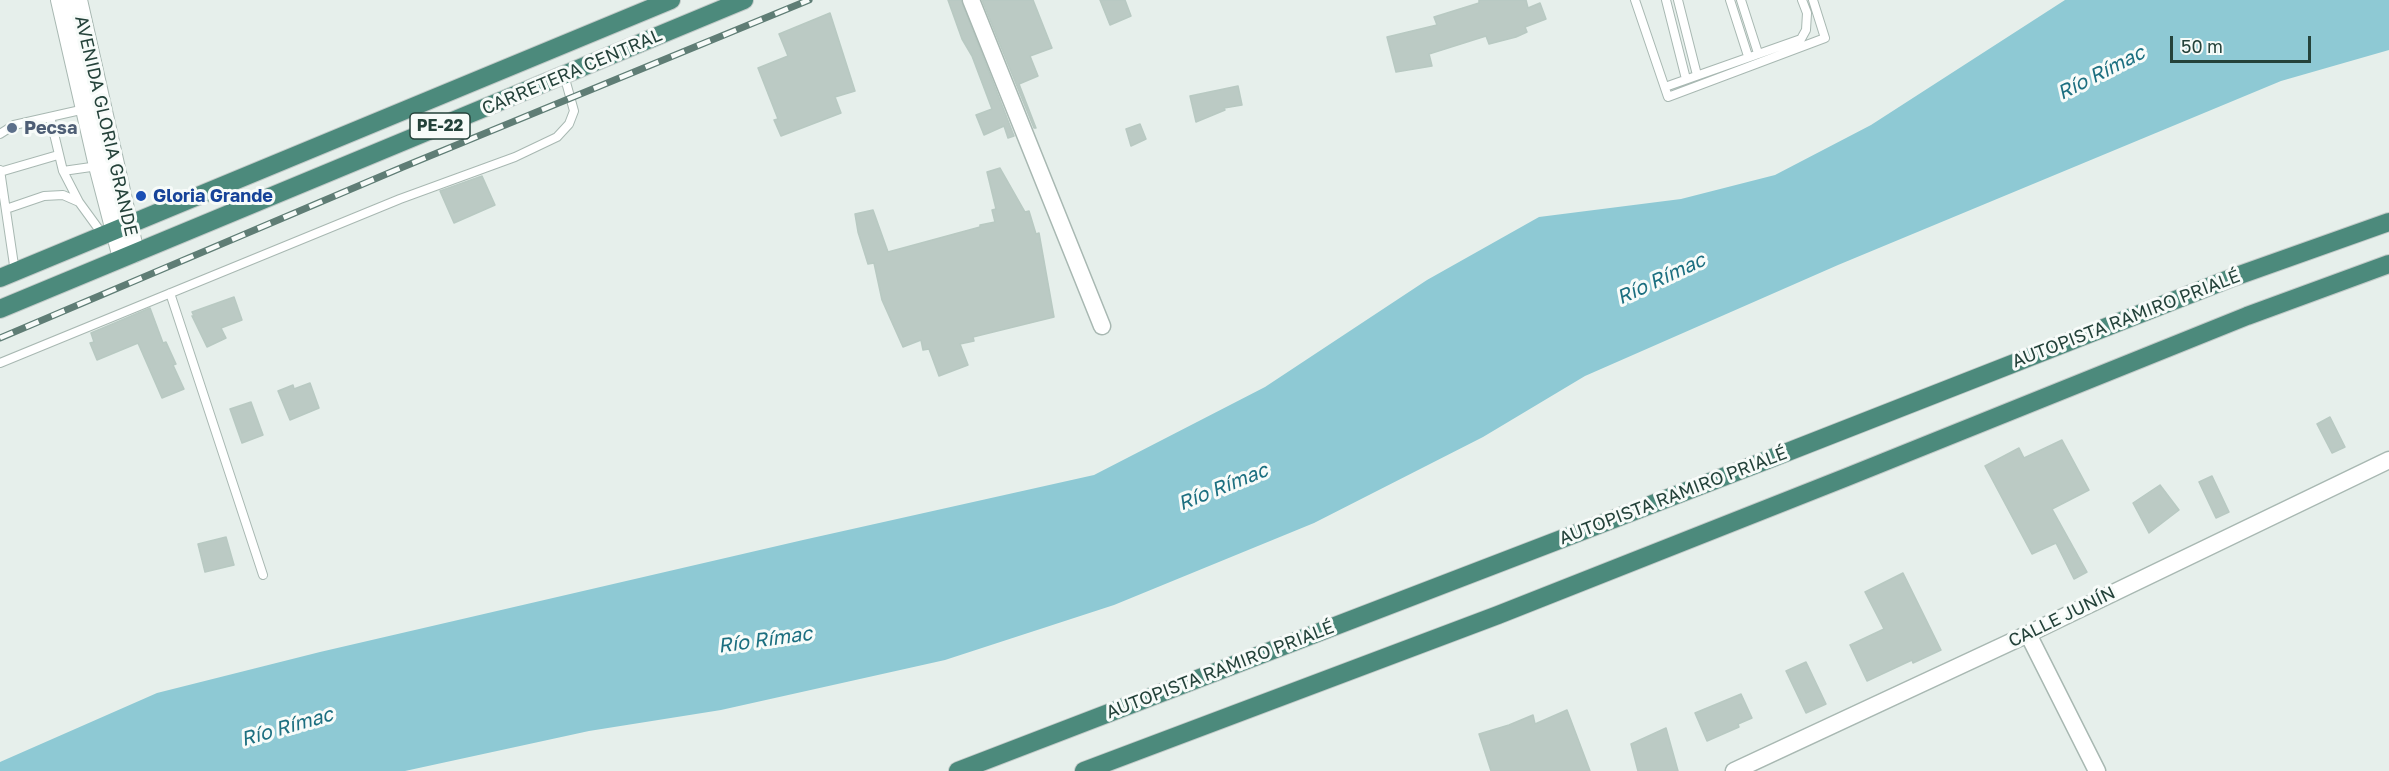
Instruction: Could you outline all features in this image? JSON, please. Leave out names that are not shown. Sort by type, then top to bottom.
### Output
[{"type":"highway","name":"CARRETERA CENTRAL","points":[[8,275],[671,0]]},
{"type":"highway","name":"CARRETERA CENTRAL","points":[[0,309],[744,0]]},
{"type":"highway","name":"AUTOPISTA RAMIRO PRIALÉ","points":[[958,771],[1762,462],[2223,281],[2389,222]]},
{"type":"highway","points":[[1084,771],[1509,610],[1836,482],[2247,316],[2389,264]]},
{"type":"street","name":"AVENIDA GLORIA GRANDE","points":[[60,0],[98,166],[116,230],[128,255]]},
{"type":"street","name":"AVENIDA GLORIA GRANDE","points":[[78,0],[116,230]]},
{"type":"street","points":[[971,0],[1102,326]]},
{"type":"street","name":"CALLE JUNÍN","points":[[1734,771],[2028,634],[2389,460]]},
{"type":"street","points":[[2028,634],[2097,771]]},
{"type":"lane","points":[[1635,0],[1668,97],[1825,38],[1813,0]]},
{"type":"lane","points":[[1666,0],[1686,79]]},
{"type":"lane","points":[[1678,0],[1697,75]]},
{"type":"lane","points":[[1730,0],[1748,57]]},
{"type":"lane","points":[[1742,0],[1758,53]]},
{"type":"lane","points":[[1665,87],[1801,39],[1806,30],[1807,13],[1802,0]]},
{"type":"lane","points":[[0,363],[400,199],[515,157],[557,137],[569,124],[574,111],[564,75]]},
{"type":"lane","points":[[0,134],[14,125],[85,108]]},
{"type":"lane","points":[[50,117],[63,171],[80,202]]},
{"type":"lane","points":[[8,275],[6,209],[0,171],[58,155]]},
{"type":"lane","points":[[63,171],[98,166]]},
{"type":"lane","points":[[6,209],[44,196],[63,195],[80,202],[116,230]]},
{"type":"lane","points":[[170,293],[262,575]]},
{"type":"water","name":"Río Rímac","points":[[2065,0],[2389,0],[2389,50],[2281,81],[1838,265],[1585,376],[1483,437],[1314,523],[1114,605],[945,660],[721,710],[589,731],[405,771],[0,771],[0,762],[157,693],[320,652],[1094,475],[1265,387],[1427,280],[1539,217],[1681,199],[1775,175],[1871,125]]},
{"type":"building","points":[[948,0],[961,0],[1014,136],[1008,138],[1004,126],[984,135],[976,115],[992,109]]},
{"type":"building","points":[[982,0],[1033,0],[1052,48],[1030,56],[1038,76],[1019,84],[1036,128],[1034,128]]},
{"type":"building","points":[[1100,0],[1125,0],[1131,16],[1110,25]]},
{"type":"building","points":[[1479,0],[1526,0],[1528,8],[1540,3],[1546,19],[1525,27],[1527,32],[1516,37],[1489,44],[1486,36],[1429,54],[1432,66],[1396,72],[1387,37],[1437,25],[1434,17],[1479,3]]},
{"type":"building","points":[[830,13],[855,91],[835,97],[841,113],[781,136],[774,120],[778,119],[758,68],[788,56],[779,34]]},
{"type":"building","points":[[1238,86],[1242,105],[1224,108],[1225,110],[1196,122],[1190,96]]},
{"type":"building","points":[[1140,124],[1146,139],[1131,146],[1126,129]]},
{"type":"building","points":[[1000,168],[1025,212],[1029,211],[1036,234],[1039,233],[1054,317],[973,337],[974,341],[960,344],[968,365],[939,376],[929,349],[923,350],[921,340],[903,347],[882,300],[874,263],[868,264],[855,214],[873,210],[888,252],[980,227],[980,225],[995,222],[992,210],[996,209],[987,172]]},
{"type":"building","points":[[482,176],[495,205],[454,223],[440,191]]},
{"type":"building","points":[[234,297],[242,320],[221,328],[226,338],[207,347],[192,312]]},
{"type":"building","points":[[150,308],[163,343],[166,342],[176,364],[173,365],[184,389],[162,398],[138,343],[97,360],[90,343],[94,342],[91,333]]},
{"type":"building","points":[[310,383],[319,408],[290,420],[278,391],[293,385],[294,389]]},
{"type":"building","points":[[251,402],[263,435],[242,443],[230,409]]},
{"type":"building","points":[[2330,417],[2345,447],[2332,453],[2317,424]]},
{"type":"building","points":[[2062,440],[2089,490],[2052,509],[2087,572],[2074,579],[2056,543],[2032,554],[1985,466],[2019,448],[2024,458]]},
{"type":"building","points":[[2212,476],[2229,512],[2216,518],[2199,482]]},
{"type":"building","points":[[2160,485],[2179,510],[2149,533],[2133,503]]},
{"type":"building","points":[[226,537],[234,565],[205,572],[198,544]]},
{"type":"building","points":[[1903,573],[1941,650],[1913,663],[1912,660],[1867,681],[1850,645],[1884,629],[1865,592]]},
{"type":"building","points":[[1806,662],[1826,704],[1806,713],[1786,671]]},
{"type":"building","points":[[1741,694],[1752,718],[1738,724],[1739,727],[1707,741],[1695,713]]},
{"type":"building","points":[[1567,710],[1590,771],[1491,771],[1479,734],[1533,715],[1535,724]]},
{"type":"building","points":[[1666,728],[1678,771],[1638,771],[1631,744]]},
{"type":"railway","points":[[0,338],[403,167],[809,0]]},
{"type":"place","name":"Pecsa","points":[[12,128]]},
{"type":"place","name":"Gloria Grande","points":[[141,196]]}]
